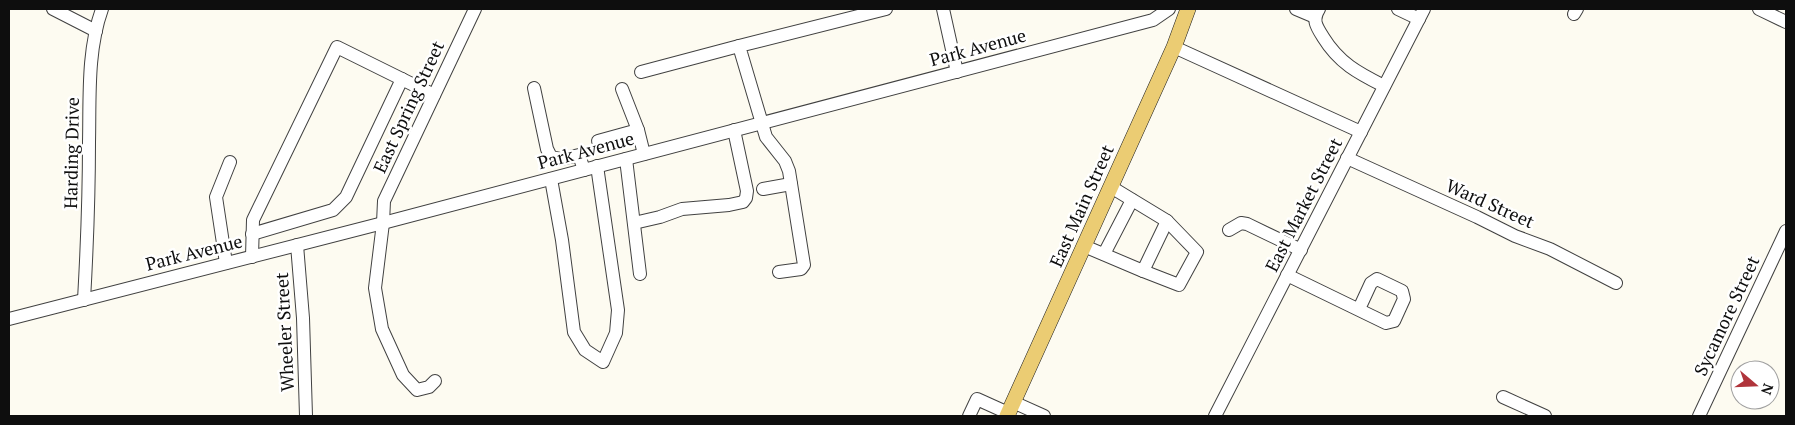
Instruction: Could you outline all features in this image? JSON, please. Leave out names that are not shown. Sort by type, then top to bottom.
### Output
[{"type":"main road","name":"East Main Street","points":[[1009,410],[1174,48],[1188,9]]},
{"type":"street","points":[[53,9],[96,31]]},
{"type":"street","name":"Harding Drive","points":[[84,300],[88,233],[90,72],[96,31],[102,9]]},
{"type":"street","name":"East Spring Street","points":[[435,381],[429,387],[417,390],[403,375],[382,329],[375,288],[384,201],[475,9]]},
{"type":"street","points":[[641,72],[886,9]]},
{"type":"street","points":[[943,9],[956,72]]},
{"type":"street","name":"Park Avenue","points":[[9,318],[383,223],[1154,20],[1169,9]]},
{"type":"street","points":[[1296,9],[1317,13],[1315,24],[1331,50],[1343,62],[1384,86]]},
{"type":"street","points":[[1398,9],[1421,14]]},
{"type":"street","points":[[1759,9],[1786,22]]},
{"type":"street","name":"East Market Street","points":[[1215,416],[1421,14]]},
{"type":"street","points":[[739,46],[766,137],[785,161],[789,171],[804,265],[801,269],[779,272]]},
{"type":"street","points":[[252,257],[252,220],[337,47],[434,94]]},
{"type":"street","points":[[1174,48],[1361,132]]},
{"type":"street","points":[[252,234],[333,210],[346,197],[402,79]]},
{"type":"street","points":[[534,88],[547,149],[551,157],[561,159],[579,155],[584,170]]},
{"type":"street","points":[[622,89],[638,130],[644,154]]},
{"type":"street","points":[[598,141],[638,130]]},
{"type":"street","points":[[634,223],[660,217],[682,209],[743,202],[747,191],[734,130]]},
{"type":"street","name":"Ward Street","points":[[1348,158],[1515,236],[1550,249],[1616,283]]},
{"type":"street","points":[[626,159],[640,274]]},
{"type":"street","points":[[226,263],[216,197],[230,162]]},
{"type":"street","points":[[550,179],[562,240],[574,332],[585,350],[603,362],[616,334],[618,310],[598,166]]},
{"type":"street","points":[[764,189],[791,184]]},
{"type":"street","points":[[1084,246],[1179,285],[1197,252],[1167,221],[1111,187]]},
{"type":"street","points":[[1104,254],[1132,200]]},
{"type":"street","points":[[1143,271],[1167,221]]},
{"type":"street","points":[[1229,230],[1241,223],[1247,224],[1301,250]]},
{"type":"street","name":"Sycamore Street","points":[[1699,416],[1786,231]]},
{"type":"street","name":"Wheeler Street","points":[[297,245],[303,318],[306,416]]},
{"type":"street","points":[[1288,275],[1359,309]]},
{"type":"street","points":[[1503,396],[1545,416]]},
{"type":"street","points":[[969,416],[977,399],[1009,410],[1044,416]]}]
